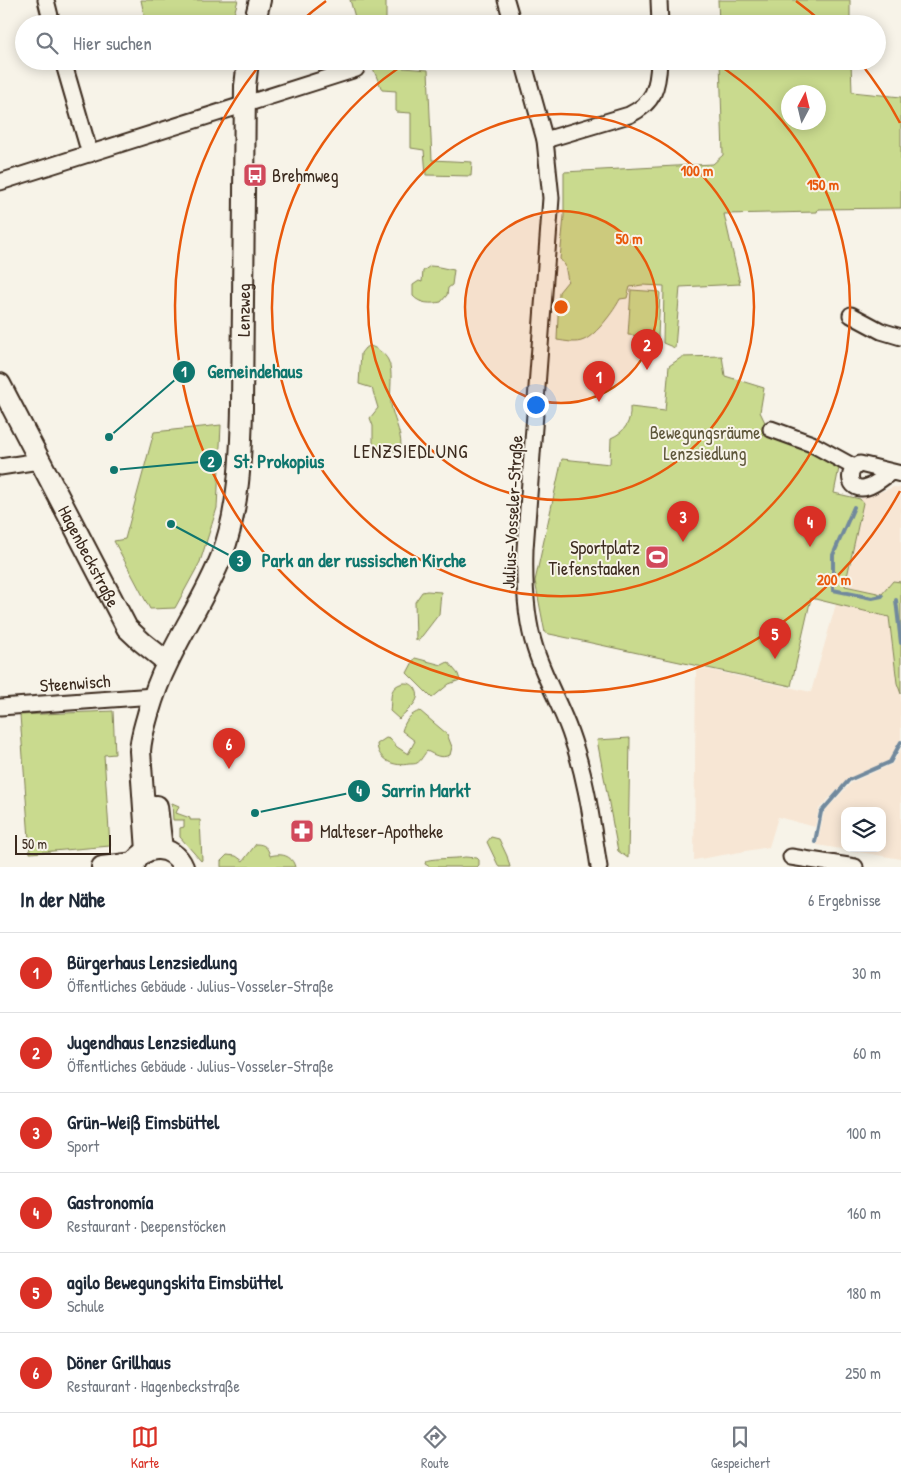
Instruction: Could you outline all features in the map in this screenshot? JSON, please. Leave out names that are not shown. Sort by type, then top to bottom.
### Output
[{"type":"street","points":[[46,0],[50,15]]},
{"type":"street","points":[[256,15],[260,0]]},
{"type":"street","points":[[506,0],[510,15]]},
{"type":"street","points":[[659,0],[660,15]]},
{"type":"street","points":[[66,70],[90,154]]},
{"type":"street","name":"Lenzweg","points":[[167,662],[200,604],[222,557],[230,529],[239,472],[242,425],[245,104],[247,70]]},
{"type":"street","points":[[0,182],[353,70]]},
{"type":"street","name":"Julius-Vosseler-Straße","points":[[526,70],[545,140],[550,218],[526,549],[525,588],[528,618],[535,647],[570,732],[581,769],[588,798],[599,867]]},
{"type":"street","points":[[545,140],[629,116],[638,111],[650,101],[654,93],[658,70]]},
{"type":"street","points":[[851,315],[881,331],[901,337]]},
{"type":"street","name":"Hagenbeckstraße","points":[[0,384],[128,628],[167,662]]},
{"type":"street","points":[[771,429],[812,444],[854,467]]},
{"type":"street","points":[[0,467],[39,461]]},
{"type":"street","points":[[860,464],[896,473],[868,487],[860,488],[853,485],[850,478],[850,472],[860,464]]},
{"type":"street","points":[[144,857],[141,736],[167,662]]},
{"type":"street","name":"Steenwisch","points":[[0,707],[154,696]]},
{"type":"street","points":[[102,867],[144,857],[175,854],[183,867]]},
{"type":"street","points":[[791,856],[855,867]]},
{"type":"shaded area","points":[[894,487],[901,488],[901,582],[893,581],[882,594],[845,586],[863,503],[860,499]]},
{"type":"shaded area","points":[[836,604],[889,617],[897,683],[901,694],[901,739],[889,761],[848,779],[819,809],[815,827],[778,817],[769,847],[694,860],[696,667],[811,692]]},
{"type":"shaded area","points":[[901,749],[901,859],[859,852],[886,852],[886,807],[841,807],[841,849],[817,845],[824,812],[852,782],[892,764]]},
{"type":"green space","points":[[141,0],[238,0],[234,14],[231,15],[144,15]]},
{"type":"green space","points":[[350,0],[386,0],[386,15],[354,15]]},
{"type":"green space","points":[[718,0],[850,0],[850,15],[719,15]]},
{"type":"green space","points":[[374,70],[428,70],[432,160],[472,162],[471,176],[426,175],[424,150],[411,148],[411,113],[396,112],[396,91],[382,90]]},
{"type":"green space","points":[[720,70],[851,70],[852,92],[901,97],[901,208],[818,209],[817,212],[724,214],[740,284],[680,287],[675,348],[663,343],[664,286],[642,285],[630,287],[627,298],[620,299],[614,310],[589,337],[578,342],[557,340],[559,292],[568,281],[565,265],[560,259],[564,216],[564,172],[713,164],[723,155]]},
{"type":"green space","points":[[430,266],[454,270],[452,285],[448,288],[447,295],[441,302],[426,303],[419,301],[413,296],[413,285],[419,281],[422,282],[423,271]]},
{"type":"green space","points":[[631,290],[660,292],[658,337],[628,335]]},
{"type":"green space","points":[[370,346],[383,353],[390,365],[391,404],[401,440],[401,446],[397,451],[373,450],[373,426],[370,418],[378,408],[372,388],[359,384],[361,353]]},
{"type":"green space","name":"Bewegungsräume Lenzsiedlung","points":[[722,356],[725,376],[764,388],[760,412],[771,435],[803,448],[839,468],[834,493],[860,499],[863,503],[845,586],[882,594],[893,581],[901,582],[901,694],[897,683],[889,617],[811,598],[791,686],[545,633],[535,581],[562,459],[610,464],[611,438],[620,433],[626,426],[630,407],[665,411],[669,366],[682,357]]},
{"type":"green space","points":[[221,425],[217,508],[200,562],[175,608],[150,609],[114,541],[125,539],[154,432]]},
{"type":"green space","points":[[422,592],[441,592],[439,614],[419,640],[416,640],[415,602]]},
{"type":"green space","points":[[415,658],[442,665],[448,662],[458,674],[460,680],[449,684],[432,698],[407,673]]},
{"type":"green space","points":[[404,683],[414,687],[417,697],[413,705],[399,719],[390,711],[391,697],[395,687]]},
{"type":"green space","points":[[113,711],[115,754],[104,755],[110,846],[30,853],[20,715]]},
{"type":"green space","points":[[420,711],[447,734],[452,747],[450,755],[440,757],[427,751],[420,761],[404,765],[398,765],[384,759],[380,755],[377,744],[386,738],[390,739],[397,747],[408,754],[415,741],[402,731],[408,718]]},
{"type":"green space","points":[[630,738],[628,858],[618,851],[597,740]]},
{"type":"green space","points":[[172,803],[179,806],[176,813],[190,818],[190,820],[200,820],[201,861],[180,837],[180,828],[184,827],[184,820],[173,820]]},
{"type":"green space","points":[[491,837],[499,839],[510,867],[499,867],[487,842]]},
{"type":"green space","points":[[256,844],[266,847],[270,856],[282,855],[289,857],[295,867],[221,867],[221,861],[227,855],[236,856],[243,861]]},
{"type":"green space","points":[[477,858],[479,865],[477,867],[430,867],[425,864],[429,860]]},
{"type":"waterway","points":[[854,507],[833,555],[833,590],[872,598],[882,596]]},
{"type":"waterway","points":[[896,600],[901,643]]},
{"type":"waterway","points":[[815,842],[821,812],[849,780],[890,762],[901,742]]},
{"type":"place","name":"Brehmweg","points":[[255,175]]},
{"type":"place","name":"Jugendhaus Lenzsiedlung","points":[[647,370]]},
{"type":"place","name":"Bürgerhaus Lenzsiedlung","points":[[599,402]]},
{"type":"place","name":"Gemeindehaus","points":[[109,437]]},
{"type":"place","name":"St. Prokopius","points":[[114,470]]},
{"type":"place","name":"Park an der russischen Kirche","points":[[171,524]]},
{"type":"place","name":"Grün-Weiß Eimsbüttel","points":[[683,542]]},
{"type":"place","name":"Gastronomía","points":[[810,547]]},
{"type":"place","name":"Sportplatz Tiefenstaaken","points":[[657,557]]},
{"type":"place","name":"agilo Bewegungskita Eimsbüttel","points":[[775,659]]},
{"type":"place","name":"Döner Grillhaus","points":[[229,769]]},
{"type":"place","name":"Sarrin Markt","points":[[255,813]]},
{"type":"place","name":"Malteser-Apotheke","points":[[302,831]]},
{"type":"district","name":"LENZSIEDLUNG","points":[[411,451]]}]
